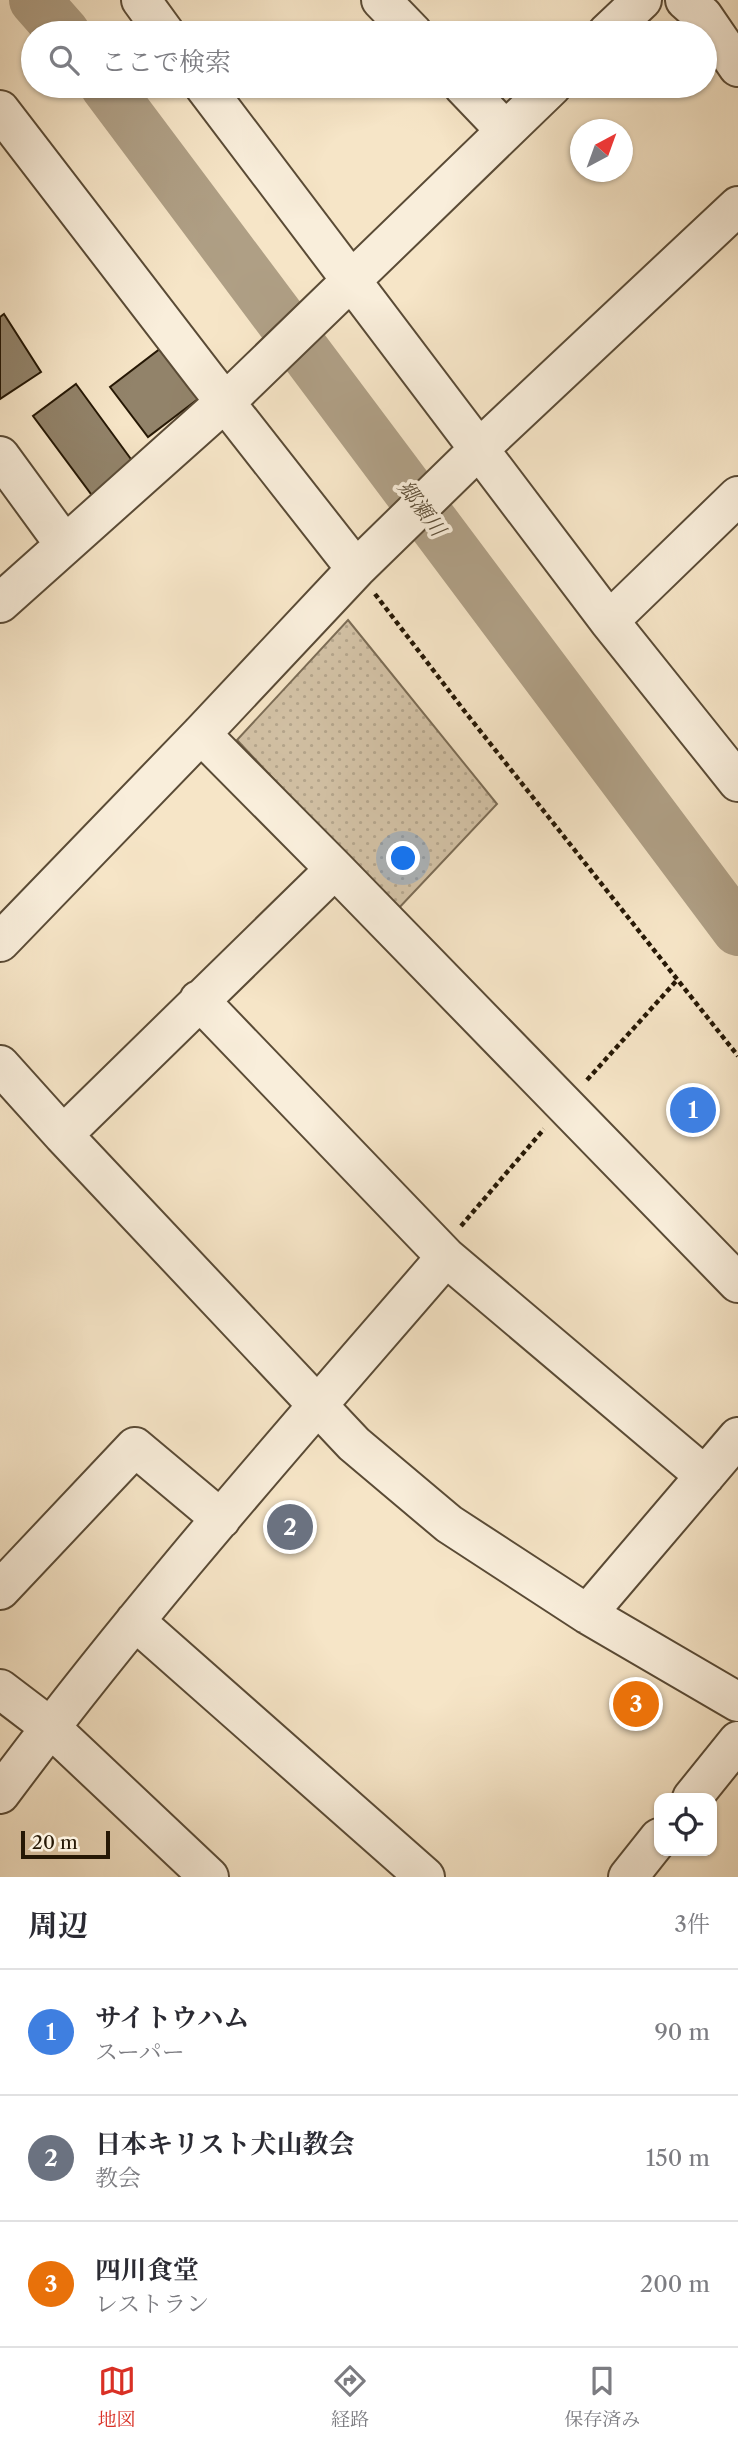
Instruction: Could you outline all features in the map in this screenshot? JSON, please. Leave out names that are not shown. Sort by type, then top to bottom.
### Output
[{"type":"street","points":[[141,0],[156,21]]},
{"type":"street","points":[[382,0],[402,21]]},
{"type":"street","points":[[620,21],[642,0]]},
{"type":"street","points":[[685,0],[706,21]]},
{"type":"street","points":[[717,36],[738,67]]},
{"type":"street","points":[[213,98],[347,285],[738,782]]},
{"type":"street","points":[[474,98],[505,130]]},
{"type":"street","points":[[0,603],[230,398],[539,98]]},
{"type":"street","points":[[0,110],[230,398],[356,569]]},
{"type":"street","points":[[0,942],[356,569],[478,449],[738,206]]},
{"type":"street","points":[[0,456],[65,545]]},
{"type":"street","points":[[610,621],[738,496]]},
{"type":"street","points":[[201,734],[738,1283]]},
{"type":"street","points":[[63,1135],[335,869]]},
{"type":"street","points":[[199,1000],[443,1253],[705,1476]]},
{"type":"street","points":[[0,1065],[354,1444],[449,1524],[587,1614],[738,1702]]},
{"type":"street","points":[[0,1794],[135,1621],[318,1406],[443,1253]]},
{"type":"street","points":[[587,1614],[738,1437]]},
{"type":"street","points":[[0,1590],[135,1447],[221,1518]]},
{"type":"street","points":[[135,1621],[425,1877]]},
{"type":"street","points":[[0,1689],[50,1727],[209,1877]]},
{"type":"street","points":[[696,1793],[738,1741]]},
{"type":"street","points":[[628,1877],[654,1844]]},
{"type":"path","points":[[356,569],[466,713],[738,1056]]},
{"type":"path","points":[[443,1253],[565,1105],[678,979]]},
{"type":"shaded area","points":[[348,620],[497,804],[397,910],[237,740]]},
{"type":"building","points":[[4,314],[41,372],[0,399],[0,317]]},
{"type":"building","points":[[165,345],[202,396],[148,437],[110,387]]},
{"type":"building","points":[[76,384],[136,466],[94,498],[33,416]]},
{"type":"waterway","name":"郷瀬川","points":[[35,0],[53,21]]},
{"type":"waterway","name":"郷瀬川","points":[[115,98],[738,930]]},
{"type":"place","name":"サイトウハム","points":[[693,1110]]},
{"type":"place","name":"日本キリスト犬山教会","points":[[290,1527]]},
{"type":"place","name":"四川食堂","points":[[636,1704]]}]
